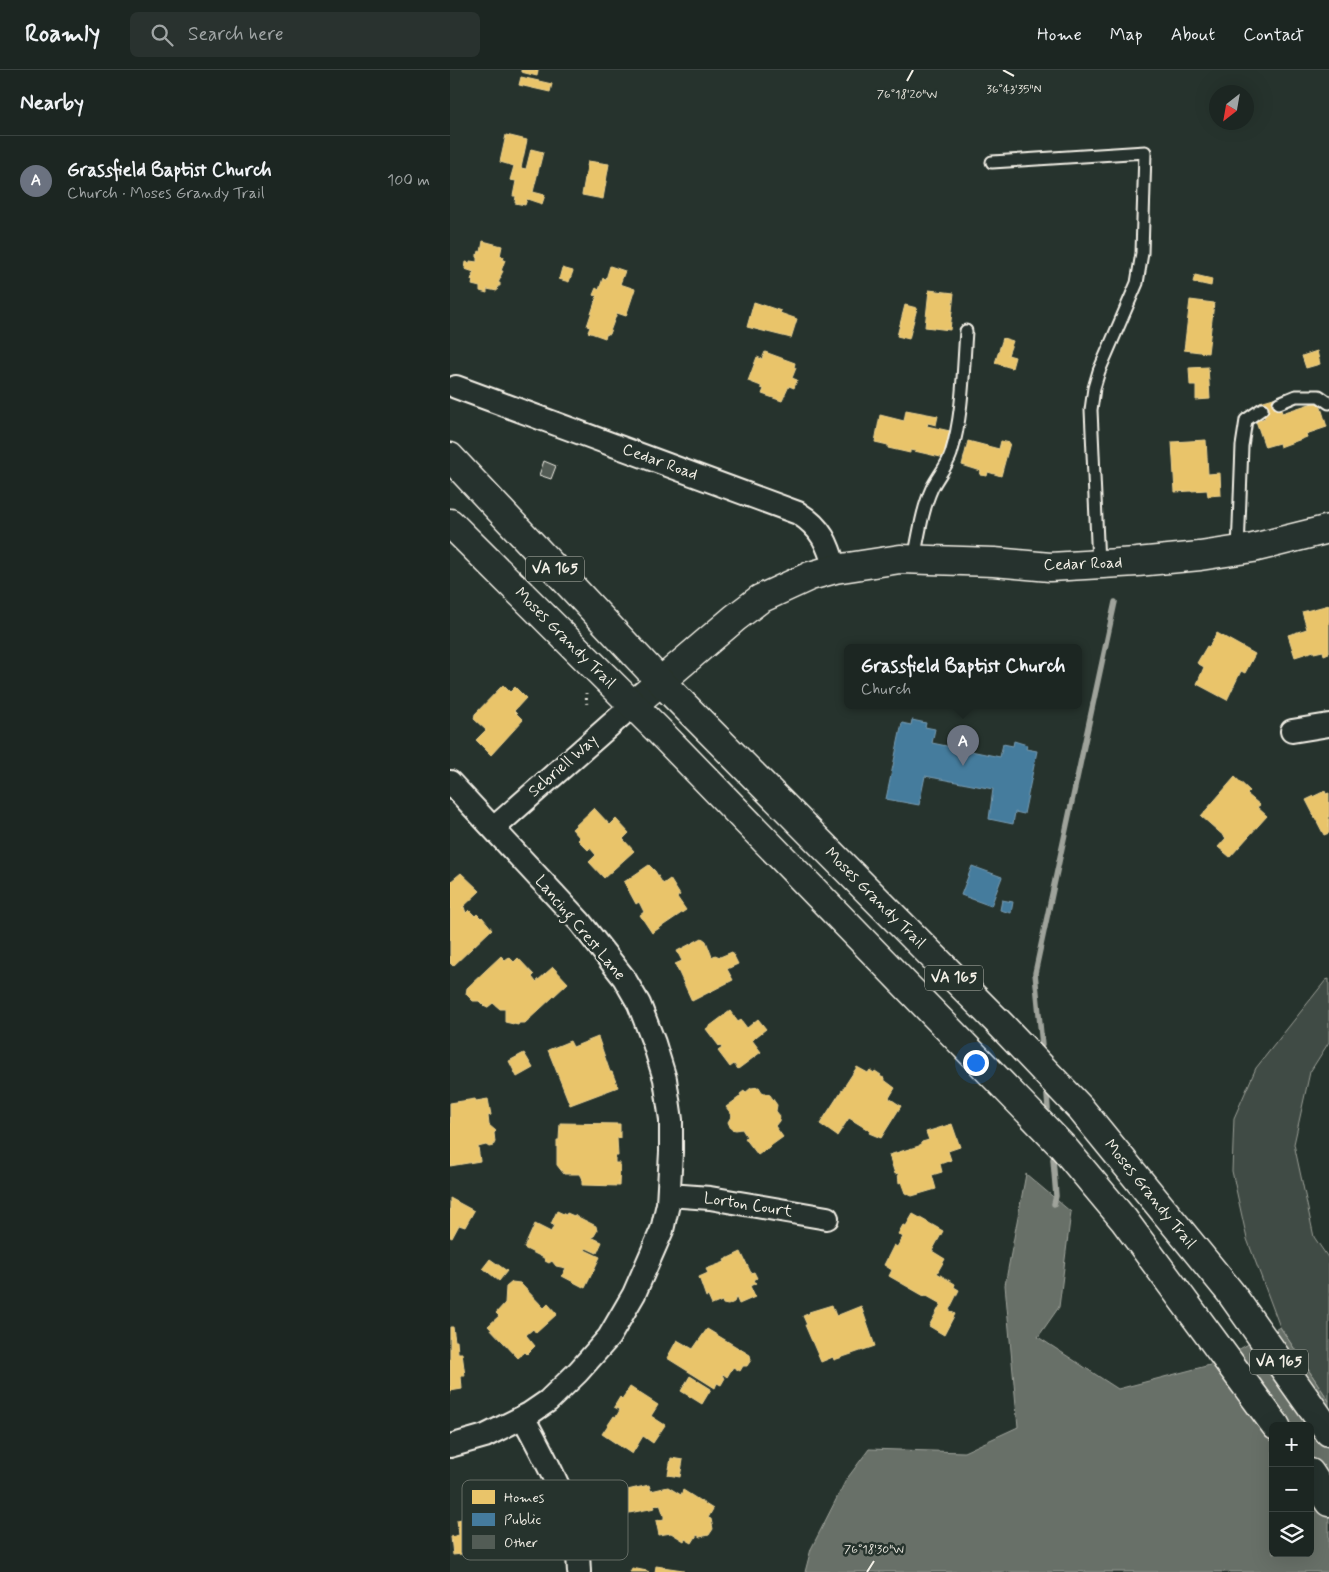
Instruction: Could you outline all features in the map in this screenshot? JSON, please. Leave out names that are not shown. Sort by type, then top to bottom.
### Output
[{"type":"main road","name":"Moses Grandy Trail","points":[[450,457],[660,681],[995,1019],[1080,1108],[1230,1292],[1329,1432]]},
{"type":"main road","name":"Moses Grandy Trail","points":[[450,523],[633,705],[1063,1147],[1124,1220],[1273,1422]]},
{"type":"main road","name":"Cedar Road","points":[[633,705],[760,599],[810,576],[835,569],[900,559],[1050,566],[1146,561],[1253,548],[1329,528]]},
{"type":"main road","points":[[1314,1479],[1329,1502]]},
{"type":"street","name":"Cedar Road","points":[[456,387],[798,514],[818,528],[828,545],[835,569]]},
{"type":"street","name":"Sebriell Way","points":[[494,828],[633,705]]},
{"type":"street","points":[[1292,731],[1329,725]]},
{"type":"street","name":"Lancing Crest Lane","points":[[450,782],[580,922],[624,978],[639,1004],[654,1043],[665,1079],[671,1120],[669,1195],[662,1230],[634,1294],[609,1337],[578,1372],[548,1401],[523,1417],[485,1436],[450,1446]]},
{"type":"street","name":"Lorton Court","points":[[669,1195],[710,1198],[827,1218]]},
{"type":"street","points":[[523,1417],[556,1480]]},
{"type":"lane","points":[[992,162],[1145,152],[1142,253],[1137,283],[1099,372],[1094,388],[1091,410],[1098,563]]},
{"type":"lane","points":[[914,559],[924,509],[932,487],[950,456],[957,429],[966,331]]},
{"type":"lane","points":[[1279,403],[1296,396],[1319,396],[1329,403]]},
{"type":"lane","points":[[1238,550],[1242,446],[1246,420],[1262,409]]},
{"type":"shaded area","points":[[1329,979],[1329,1042],[1310,1072],[1294,1144],[1314,1237],[1329,1259],[1329,1401],[1280,1327],[1247,1239],[1232,1171],[1234,1118],[1256,1068],[1326,980]]},
{"type":"shaded area","points":[[1026,1174],[1071,1212],[1059,1307],[1038,1337],[1118,1389],[1210,1365],[1280,1327],[1329,1401],[1329,1572],[805,1572],[811,1549],[846,1480],[869,1449],[964,1452],[1018,1427],[1005,1285]]},
{"type":"building: Homes","points":[[521,70],[538,70],[537,76],[521,72]]},
{"type":"building: Homes","points":[[521,77],[552,84],[550,92],[519,85]]},
{"type":"building: Homes","points":[[506,135],[527,140],[521,168],[526,169],[531,149],[543,152],[533,192],[545,195],[542,204],[527,199],[525,205],[515,203],[516,196],[513,196],[516,181],[510,180],[514,166],[500,162]]},
{"type":"building: Homes","points":[[588,161],[609,164],[603,199],[582,195]]},
{"type":"building: Homes","points":[[483,241],[502,246],[500,256],[504,257],[503,260],[505,260],[498,283],[500,283],[500,286],[498,286],[497,291],[487,289],[487,293],[480,291],[480,287],[472,285],[473,280],[471,280],[474,272],[465,269],[466,262],[477,262],[477,254],[479,251],[481,252]]},
{"type":"building: Homes","points":[[610,266],[625,271],[620,284],[635,289],[626,316],[617,313],[609,334],[607,333],[605,338],[588,332],[590,327],[587,326],[597,296],[593,295],[596,288],[599,290],[603,278],[606,279]]},
{"type":"building: Homes","points":[[562,268],[573,271],[569,282],[559,279]]},
{"type":"building: Homes","points":[[1195,275],[1212,279],[1211,286],[1193,282]]},
{"type":"building: Homes","points":[[929,290],[954,293],[950,330],[925,327]]},
{"type":"building: Homes","points":[[1190,300],[1214,303],[1208,353],[1184,350]]},
{"type":"building: Homes","points":[[754,302],[781,311],[780,313],[797,319],[791,338],[747,327]]},
{"type":"building: Homes","points":[[905,305],[917,308],[909,339],[897,336]]},
{"type":"building: Homes","points":[[1003,338],[1013,341],[1008,355],[1015,357],[1012,368],[995,363]]},
{"type":"building: Homes","points":[[1317,351],[1320,364],[1306,368],[1302,356]]},
{"type":"building: Homes","points":[[765,352],[795,363],[794,367],[796,368],[792,378],[797,380],[794,388],[789,386],[782,401],[762,394],[764,389],[761,386],[748,381],[757,357],[762,359]]},
{"type":"building: Homes","points":[[1208,367],[1210,399],[1196,400],[1196,385],[1190,385],[1189,368]]},
{"type":"building: Homes","points":[[1277,397],[1282,413],[1319,401],[1327,427],[1306,434],[1307,437],[1280,447],[1279,443],[1265,447],[1256,421],[1265,418],[1260,402]]},
{"type":"building: Homes","points":[[906,410],[938,416],[936,425],[928,423],[927,426],[950,431],[945,458],[910,450],[910,453],[888,448],[888,445],[875,442],[880,415],[904,421]]},
{"type":"building: Homes","points":[[1206,440],[1208,474],[1220,473],[1221,495],[1208,496],[1207,490],[1175,492],[1172,442]]},
{"type":"building: Homes","points":[[968,441],[999,449],[1001,441],[1010,443],[1001,476],[988,472],[987,476],[980,475],[981,471],[962,465]]},
{"type":"building: Homes","points":[[1329,605],[1329,653],[1324,655],[1323,651],[1314,653],[1314,651],[1295,657],[1288,635],[1307,629],[1302,612]]},
{"type":"building: Homes","points":[[1217,633],[1255,654],[1245,673],[1241,671],[1227,700],[1197,684],[1204,667],[1197,663]]},
{"type":"building: Homes","points":[[503,685],[510,692],[515,687],[526,698],[514,711],[523,720],[491,755],[476,740],[486,730],[474,719],[475,714]]},
{"type":"building: Homes","points":[[1235,777],[1250,791],[1247,794],[1260,805],[1257,807],[1267,816],[1230,857],[1218,847],[1226,838],[1201,816]]},
{"type":"building: Homes","points":[[1325,791],[1326,794],[1329,793],[1329,833],[1324,835],[1306,800]]},
{"type":"building: Homes","points":[[594,808],[610,825],[616,819],[629,833],[623,839],[634,851],[604,878],[589,862],[596,855],[590,848],[588,850],[578,840],[580,838],[572,829]]},
{"type":"building: Homes","points":[[649,865],[663,884],[670,879],[680,895],[677,897],[686,910],[652,933],[640,915],[644,912],[639,902],[636,904],[624,882]]},
{"type":"building: Homes","points":[[461,873],[480,891],[462,908],[464,907],[466,913],[469,910],[475,916],[477,914],[482,917],[492,929],[453,966],[450,963],[450,882]]},
{"type":"building: Homes","points":[[702,938],[706,941],[712,957],[715,955],[720,957],[732,952],[738,964],[727,969],[733,980],[692,1001],[675,964],[682,961],[677,951]]},
{"type":"building: Homes","points":[[501,956],[505,960],[509,957],[514,962],[518,958],[534,975],[532,977],[536,982],[553,967],[568,983],[525,1023],[519,1023],[518,1025],[505,1022],[505,1009],[500,1009],[493,1003],[485,1007],[479,1001],[473,1001],[466,994],[467,988]]},
{"type":"building: Homes","points":[[730,1011],[738,1022],[741,1020],[747,1028],[758,1019],[766,1029],[752,1040],[761,1052],[738,1069],[734,1064],[730,1067],[718,1051],[722,1048],[706,1029]]},
{"type":"building: Homes","points":[[598,1037],[610,1072],[612,1072],[618,1087],[570,1105],[548,1050],[570,1041],[573,1047]]},
{"type":"building: Homes","points":[[524,1053],[533,1068],[517,1077],[509,1061]]},
{"type":"building: Homes","points":[[857,1067],[868,1073],[870,1070],[874,1073],[875,1071],[895,1088],[889,1098],[901,1106],[881,1138],[869,1133],[870,1131],[849,1118],[837,1136],[820,1124]]},
{"type":"building: Homes","points":[[759,1087],[762,1092],[770,1095],[777,1105],[776,1111],[780,1116],[775,1126],[783,1137],[758,1155],[745,1138],[747,1137],[742,1129],[731,1129],[728,1122],[732,1115],[726,1107],[741,1096],[740,1094],[744,1091],[745,1093],[751,1088]]},
{"type":"building: Homes","points":[[475,1099],[476,1101],[488,1099],[491,1115],[488,1116],[489,1125],[496,1131],[494,1133],[495,1142],[493,1146],[478,1147],[480,1161],[450,1166],[450,1103]]},
{"type":"building: Homes","points":[[560,1123],[620,1124],[620,1138],[617,1138],[618,1156],[615,1156],[615,1163],[620,1163],[619,1186],[582,1185],[580,1174],[564,1174],[557,1165],[557,1140],[559,1140]]},
{"type":"building: Homes","points":[[952,1124],[960,1147],[948,1151],[951,1160],[940,1164],[942,1172],[932,1175],[936,1189],[912,1196],[905,1193],[901,1182],[899,1183],[898,1173],[895,1174],[889,1155],[919,1146],[922,1142],[929,1140],[926,1132]]},
{"type":"building: Homes","points":[[450,1198],[474,1211],[465,1227],[459,1225],[452,1238],[450,1237]]},
{"type":"building: Homes","points":[[557,1211],[566,1215],[567,1213],[574,1215],[596,1226],[597,1231],[591,1237],[602,1242],[597,1253],[586,1248],[585,1250],[600,1257],[585,1288],[562,1276],[566,1268],[556,1266],[552,1261],[549,1263],[544,1258],[524,1248],[535,1224],[551,1232],[554,1225],[551,1224]]},
{"type":"building: Homes","points":[[913,1214],[943,1231],[932,1251],[945,1259],[937,1273],[955,1284],[954,1287],[959,1290],[949,1310],[955,1314],[944,1335],[929,1326],[941,1304],[889,1276],[892,1270],[884,1265],[894,1245],[897,1247],[903,1237],[898,1234],[903,1225],[906,1226]]},
{"type":"building: Homes","points":[[741,1252],[751,1273],[754,1272],[757,1278],[754,1280],[756,1283],[750,1286],[755,1297],[739,1304],[736,1297],[734,1302],[728,1305],[723,1304],[722,1301],[712,1305],[708,1296],[706,1297],[699,1277],[708,1273],[706,1269],[725,1262],[724,1260]]},
{"type":"building: Homes","points":[[490,1259],[507,1271],[499,1281],[483,1268]]},
{"type":"building: Homes","points":[[512,1282],[520,1283],[544,1308],[548,1304],[557,1314],[536,1333],[533,1329],[526,1335],[535,1346],[527,1354],[525,1352],[518,1358],[488,1326],[499,1316],[496,1313],[505,1303],[506,1287]]},
{"type":"building: Homes","points":[[832,1305],[836,1316],[861,1306],[875,1346],[834,1360],[833,1357],[821,1362],[803,1316],[809,1312]]},
{"type":"building: Homes","points":[[450,1327],[453,1327],[458,1353],[462,1353],[465,1376],[461,1376],[462,1389],[450,1391]]},
{"type":"building: Homes","points":[[707,1329],[750,1355],[751,1360],[740,1371],[733,1367],[727,1377],[723,1374],[722,1376],[725,1378],[721,1385],[717,1383],[715,1388],[667,1358],[677,1340],[693,1349]]},
{"type":"building: Homes","points":[[690,1376],[711,1389],[702,1404],[681,1391]]},
{"type":"building: Homes","points":[[630,1387],[658,1405],[651,1416],[665,1425],[653,1443],[643,1436],[632,1454],[602,1434],[620,1410],[614,1407],[620,1397],[622,1399]]},
{"type":"building: Homes","points":[[671,1458],[683,1460],[680,1477],[668,1475]]},
{"type":"building: Homes","points":[[649,1485],[651,1491],[668,1487],[681,1495],[683,1490],[713,1509],[708,1518],[711,1519],[713,1529],[709,1535],[700,1537],[697,1535],[692,1543],[685,1539],[684,1541],[671,1533],[659,1535],[656,1521],[664,1519],[660,1504],[654,1506],[655,1508],[628,1513],[628,1490]]},
{"type":"building: Homes","points":[[462,1519],[462,1554],[453,1555],[451,1537],[459,1535],[457,1520]]},
{"type":"building: Homes","points":[[656,1566],[683,1570],[683,1572],[655,1572]]},
{"type":"building: Homes","points":[[632,1568],[647,1571],[649,1572],[630,1572]]},
{"type":"building: Public","points":[[912,720],[926,723],[925,727],[935,729],[932,743],[1000,757],[1003,744],[1013,746],[1014,741],[1027,745],[1026,749],[1037,751],[1024,814],[1015,812],[1013,824],[989,819],[993,789],[925,776],[919,805],[886,799],[902,723],[911,725]]},
{"type":"building: Public","points":[[972,866],[1002,877],[991,906],[961,895]]},
{"type":"building: Public","points":[[1002,900],[1013,902],[1011,913],[1000,910]]},
{"type":"building: Other","points":[[544,461],[556,466],[551,479],[539,475]]},
{"type":"waterway","points":[[1042,1045],[1035,973],[1115,602]]},
{"type":"waterway","points":[[1047,1095],[1048,1109]]},
{"type":"waterway","points":[[1053,1159],[1056,1196],[1054,1204]]},
{"type":"place","name":"Grassfield Baptist Church","points":[[963,766]]}]
